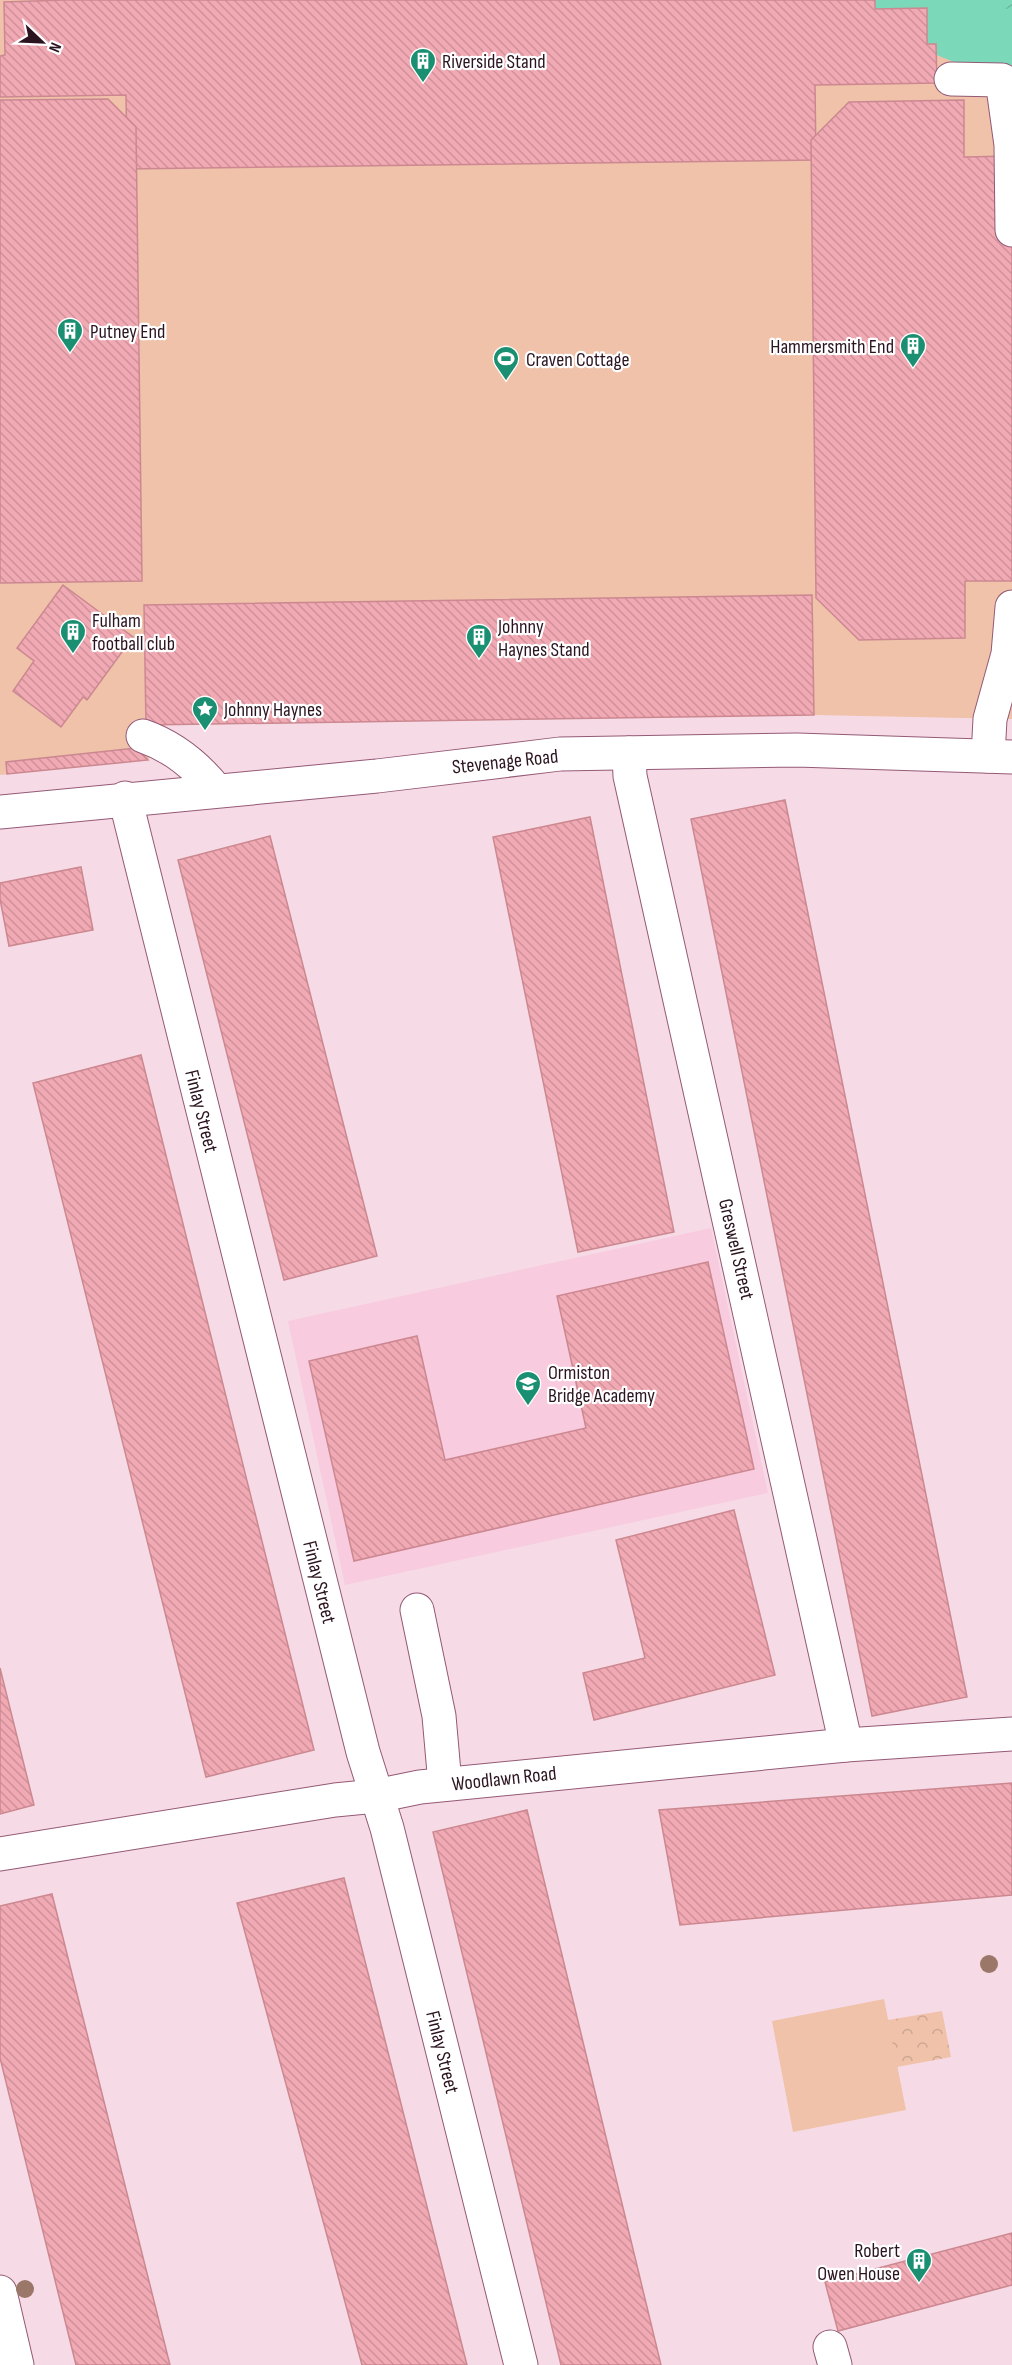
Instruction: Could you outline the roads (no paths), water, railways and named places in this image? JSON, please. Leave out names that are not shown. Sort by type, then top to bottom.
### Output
[{"type":"street","points":[[951,79],[1002,80],[1011,145],[1012,230]]},
{"type":"street","points":[[1000,756],[990,719],[1008,654],[1012,607]]},
{"type":"street","points":[[142,736],[177,752],[199,769],[216,790]]},
{"type":"street","name":"Stevenage Road","points":[[0,812],[125,798],[377,776],[560,754],[798,750],[1000,756]]},
{"type":"street","name":"Greswell Street","points":[[629,753],[630,776],[846,1745]]},
{"type":"street","name":"Finlay Street","points":[[125,798],[363,1752],[387,1828],[521,2365]]},
{"type":"street","points":[[417,1610],[439,1716],[445,1784]]},
{"type":"street","name":"Woodlawn Road","points":[[0,1854],[445,1784],[846,1745],[1012,1734]]},
{"type":"street","points":[[0,2292],[17,2365]]},
{"type":"water","points":[[892,0],[1012,0],[1012,48]]},
{"type":"waterway","points":[[892,0],[1012,48]]},
{"type":"place","name":"Riverside Stand","points":[[423,84]]},
{"type":"place","name":"Putney End","points":[[70,354]]},
{"type":"place","name":"Hammersmith End","points":[[913,369]]},
{"type":"place","name":"Craven Cottage","points":[[506,382]]},
{"type":"place","name":"Fulham football club","points":[[73,655]]},
{"type":"place","name":"Johnny Haynes Stand","points":[[479,660]]},
{"type":"place","name":"Johnny Haynes","points":[[205,732]]},
{"type":"place","name":"Ormiston Bridge Academy","points":[[528,1407]]},
{"type":"place","name":"Robert Owen House","points":[[919,2284]]}]
